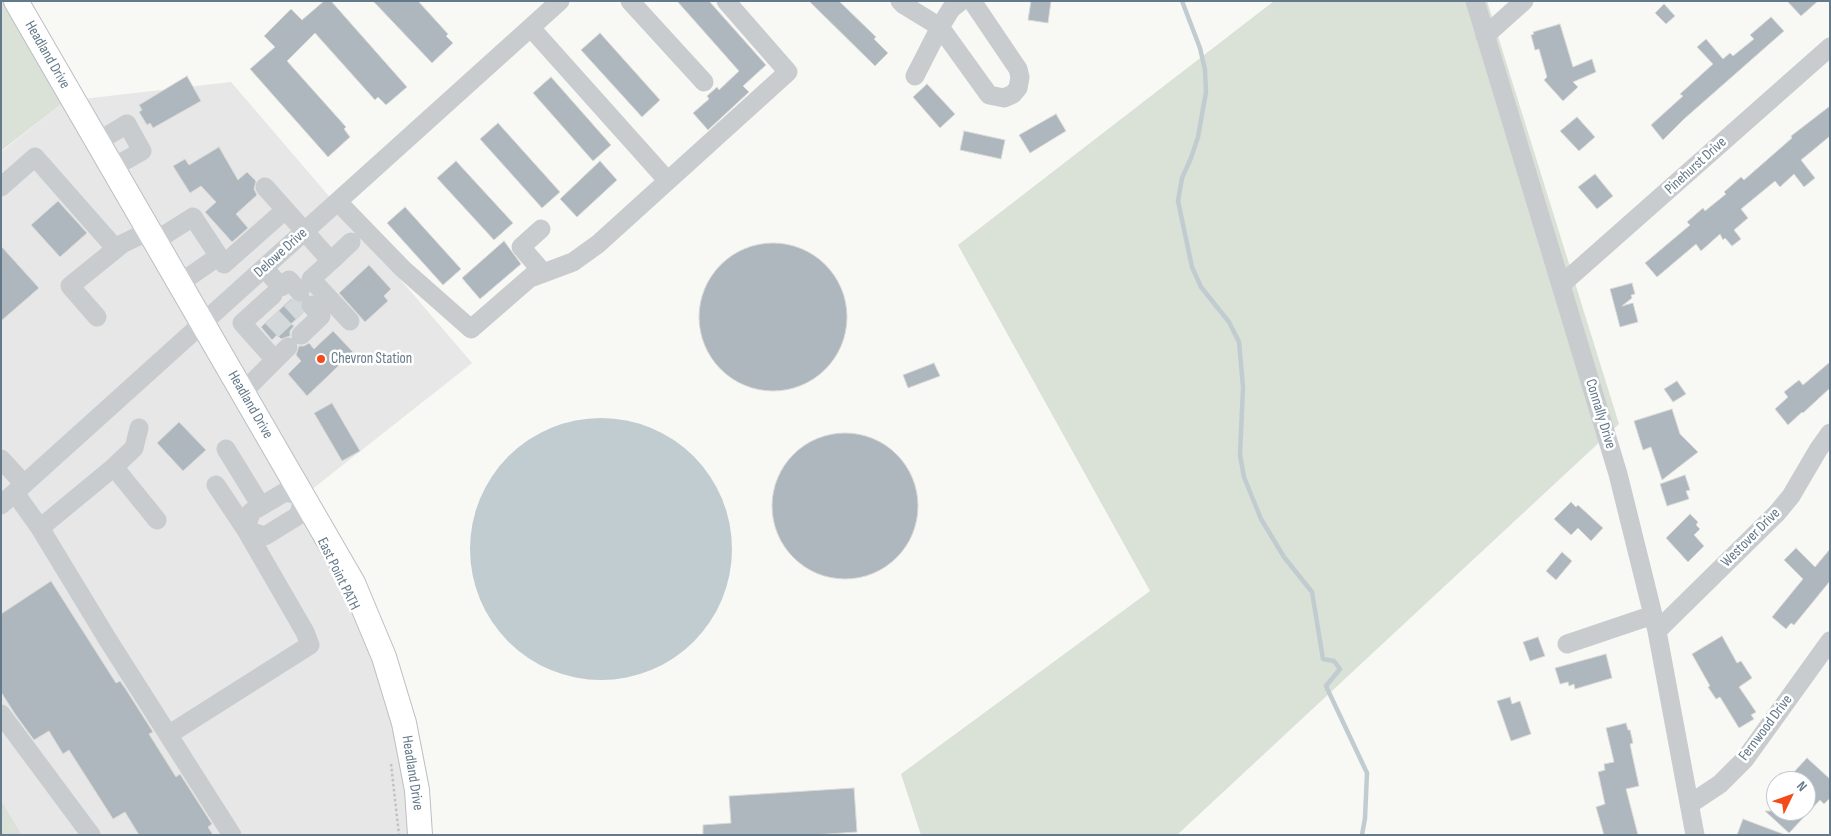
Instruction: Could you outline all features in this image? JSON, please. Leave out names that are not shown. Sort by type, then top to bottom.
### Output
[{"type":"main road","name":"Headland Drive","points":[[19,2],[97,142],[352,583],[384,657],[404,723],[416,790],[420,835]]},
{"type":"street","name":"Delowe Drive","points":[[13,494],[265,269],[560,1]]},
{"type":"street","points":[[630,1],[704,82]]},
{"type":"street","points":[[530,278],[573,262],[598,244],[788,72],[726,1]]},
{"type":"street","points":[[900,1],[940,27],[989,95],[1004,98],[1013,94],[1018,88],[1020,77],[1018,69],[972,1]]},
{"type":"street","points":[[915,76],[940,27],[952,9],[961,1]]},
{"type":"street","name":"Connally Drive","points":[[1475,1],[1618,474],[1655,623],[1695,835]]},
{"type":"street","points":[[1485,36],[1524,1]]},
{"type":"street","points":[[531,28],[667,180]]},
{"type":"street","name":"Pinehurst Drive","points":[[1562,284],[1830,47]]},
{"type":"street","points":[[97,142],[127,124],[142,151],[112,168]]},
{"type":"street","points":[[1,187],[35,157],[116,249]]},
{"type":"street","points":[[265,187],[331,261]]},
{"type":"street","points":[[338,202],[403,269],[471,329],[540,269],[521,247],[541,229]]},
{"type":"street","points":[[97,316],[70,286],[122,244],[152,236],[193,217],[224,264],[284,210]]},
{"type":"street","points":[[350,321],[311,279],[351,242]]},
{"type":"street","points":[[180,283],[219,256]]},
{"type":"street","points":[[242,392],[275,360],[291,312],[265,269]]},
{"type":"street","points":[[275,360],[242,323],[291,312]]},
{"type":"street","points":[[40,528],[114,467],[134,448],[139,428]]},
{"type":"street","name":"Westover Drive","points":[[1655,623],[1777,513],[1792,496],[1830,433]]},
{"type":"street","points":[[226,449],[261,506]]},
{"type":"street","points":[[1,459],[13,494],[40,528],[68,576],[232,835]]},
{"type":"street","points":[[114,467],[157,520]]},
{"type":"street","points":[[168,735],[310,644],[305,632],[246,530],[216,485]]},
{"type":"street","points":[[285,492],[303,496],[299,515],[265,536],[246,530],[251,512],[261,506],[285,492]]},
{"type":"street","points":[[1567,644],[1655,623]]},
{"type":"street","name":"Fernwood Drive","points":[[1690,804],[1720,784],[1744,759],[1830,641]]},
{"type":"street","points":[[1,714],[91,835]]},
{"type":"path","points":[[390,759],[399,835]]},
{"type":"shaded area","points":[[1,1],[7,1],[65,101],[1,151]]},
{"type":"shaded area","points":[[1274,1],[1487,1],[1619,424],[1177,835],[921,835],[901,774],[1150,591],[958,245]]},
{"type":"shaded area","points":[[231,82],[472,363],[301,498],[380,632],[425,835],[22,835],[1,800],[1,152],[65,101]]},
{"type":"shaded area","points":[[588,418],[614,418],[639,423],[663,433],[694,456],[717,487],[727,511],[732,536],[732,562],[727,587],[717,611],[694,642],[663,665],[639,675],[614,680],[588,680],[563,675],[539,665],[518,651],[499,632],[485,611],[475,587],[470,562],[470,536],[475,511],[485,487],[499,466],[518,447],[539,433],[563,423]]},
{"type":"shaded area","points":[[1,800],[22,835],[1,835]]},
{"type":"building","points":[[324,1],[331,1],[407,87],[386,105],[378,97],[375,100],[315,33],[287,61],[346,127],[344,129],[350,137],[328,157],[250,69],[275,47],[264,36],[291,9],[302,20]]},
{"type":"building","points":[[373,1],[418,1],[448,34],[446,36],[453,43],[432,63]]},
{"type":"building","points":[[677,1],[709,1],[766,65],[743,86],[749,92],[708,130],[693,113],[709,99],[707,96],[717,87],[719,90],[739,71]]},
{"type":"building","points":[[809,1],[839,1],[876,37],[874,39],[888,53],[875,66]]},
{"type":"building","points":[[1031,1],[1051,1],[1048,23],[1028,20]]},
{"type":"building","points":[[1787,1],[1818,1],[1801,16]]},
{"type":"building","points":[[1664,4],[1675,16],[1666,24],[1655,13]]},
{"type":"building","points":[[1771,17],[1784,31],[1684,119],[1663,140],[1651,125],[1683,96],[1680,94],[1713,64],[1697,47],[1706,39],[1723,59],[1730,53],[1733,56],[1754,39],[1750,35]]},
{"type":"building","points":[[1560,24],[1573,67],[1592,59],[1596,72],[1573,82],[1578,87],[1563,101],[1544,80],[1547,77],[1539,49],[1535,50],[1531,35],[1534,34],[1533,32]]},
{"type":"building","points":[[600,33],[660,100],[642,117],[581,50]]},
{"type":"building","points":[[187,76],[201,101],[153,128],[150,123],[147,125],[139,112],[142,110],[139,105]]},
{"type":"building","points":[[551,77],[611,145],[593,161],[533,93]]},
{"type":"building","points":[[927,84],[955,114],[940,128],[913,97]]},
{"type":"building","points":[[1830,106],[1830,136],[1801,160],[1815,178],[1804,187],[1794,174],[1780,187],[1775,181],[1741,209],[1748,218],[1734,230],[1741,239],[1732,246],[1725,238],[1723,240],[1720,234],[1701,251],[1696,244],[1657,277],[1645,263],[1690,225],[1687,222],[1703,208],[1705,211],[1726,194],[1724,192],[1741,177],[1744,180],[1792,138],[1791,136]]},
{"type":"building","points":[[1056,114],[1066,131],[1030,153],[1019,135]]},
{"type":"building","points":[[1577,117],[1595,137],[1579,151],[1560,131]]},
{"type":"building","points":[[498,123],[560,192],[542,208],[480,139]]},
{"type":"building","points":[[964,131],[1005,140],[1001,159],[960,150]]},
{"type":"building","points":[[219,147],[238,180],[247,172],[256,181],[254,189],[257,195],[236,214],[248,228],[232,242],[205,212],[216,202],[201,186],[190,193],[173,166],[185,159],[189,165]]},
{"type":"building","points":[[456,161],[513,223],[494,240],[437,178]]},
{"type":"building","points":[[600,161],[617,180],[577,217],[560,199]]},
{"type":"building","points":[[1595,174],[1613,196],[1597,209],[1578,187]]},
{"type":"building","points":[[58,201],[87,233],[60,257],[31,225]]},
{"type":"building","points":[[405,207],[461,269],[443,285],[387,223]]},
{"type":"building","points":[[504,241],[521,264],[480,299],[462,278]]},
{"type":"building","points":[[773,243],[787,244],[801,249],[814,255],[825,265],[835,276],[841,289],[846,303],[846,331],[841,345],[835,358],[825,369],[814,379],[801,385],[787,390],[773,391],[759,390],[745,385],[732,379],[721,369],[711,358],[705,345],[700,331],[699,317],[700,303],[705,289],[711,276],[721,265],[732,255],[745,249],[759,244]]},
{"type":"building","points":[[1,246],[39,288],[1,321]]},
{"type":"building","points":[[369,265],[391,289],[384,296],[388,301],[365,322],[339,293]]},
{"type":"building","points":[[1632,283],[1635,294],[1631,295],[1632,298],[1622,306],[1633,303],[1638,322],[1620,327],[1610,289]]},
{"type":"building","points":[[291,299],[300,303],[303,313],[291,324],[294,326],[290,331],[290,336],[281,339],[277,335],[272,340],[261,327]]},
{"type":"building","points":[[333,331],[353,352],[307,396],[288,374],[301,361],[296,355],[299,346],[309,343],[314,349]]},
{"type":"building","points":[[1830,362],[1830,388],[1788,425],[1775,409],[1788,397],[1784,392],[1799,380],[1803,385]]},
{"type":"building","points":[[934,363],[940,376],[908,388],[903,375]]},
{"type":"building","points":[[1677,381],[1686,394],[1673,402],[1664,389]]},
{"type":"building","points":[[332,403],[360,451],[342,461],[314,413]]},
{"type":"building","points":[[1672,409],[1680,434],[1698,452],[1662,480],[1651,447],[1643,450],[1634,421]]},
{"type":"building","points":[[179,422],[206,450],[183,471],[157,443]]},
{"type":"building","points":[[845,433],[873,438],[897,454],[913,478],[918,506],[913,534],[897,558],[873,574],[845,579],[817,574],[793,558],[777,534],[772,506],[777,478],[793,454],[817,438]]},
{"type":"building","points":[[1685,475],[1690,490],[1686,491],[1689,499],[1667,506],[1660,484]]},
{"type":"building","points":[[1571,502],[1576,507],[1578,505],[1603,528],[1591,541],[1578,528],[1571,535],[1554,519]]},
{"type":"building","points":[[1690,514],[1698,522],[1696,525],[1700,529],[1694,535],[1704,546],[1688,562],[1666,538]]},
{"type":"building","points":[[1796,548],[1815,567],[1830,549],[1830,581],[1794,625],[1791,623],[1786,629],[1772,617],[1803,579],[1784,560]]},
{"type":"building","points":[[1562,552],[1572,561],[1556,580],[1546,571]]},
{"type":"building","points":[[51,581],[116,683],[120,681],[125,688],[153,732],[149,734],[176,777],[180,774],[212,824],[208,827],[213,835],[139,835],[125,812],[113,819],[69,750],[63,754],[49,731],[34,740],[15,714],[1,692],[1,614]]},
{"type":"building","points":[[1722,636],[1737,663],[1741,661],[1752,678],[1739,687],[1756,712],[1751,715],[1754,719],[1739,728],[1720,697],[1716,699],[1708,687],[1710,686],[1692,654]]},
{"type":"building","points":[[1538,637],[1545,656],[1530,661],[1523,642]]},
{"type":"building","points":[[1606,654],[1612,678],[1575,689],[1574,684],[1569,686],[1568,682],[1560,684],[1555,668]]},
{"type":"building","points":[[1510,697],[1512,704],[1520,701],[1531,734],[1511,741],[1497,701]]},
{"type":"building","points":[[1626,723],[1633,743],[1630,744],[1639,786],[1626,789],[1638,835],[1604,835],[1596,807],[1605,804],[1598,772],[1605,770],[1604,764],[1614,762],[1606,728]]},
{"type":"building","points":[[1807,758],[1830,779],[1830,798],[1824,804],[1820,800],[1816,804],[1816,771],[1795,771]]},
{"type":"building","points":[[854,788],[857,832],[813,835],[703,835],[703,825],[731,823],[729,796]]},
{"type":"building","points":[[1743,819],[1783,834],[1783,835],[1737,835]]},
{"type":"building","points":[[1776,821],[1800,821],[1789,833]]},
{"type":"waterway","points":[[1182,1],[1200,48],[1205,70],[1206,92],[1198,137],[1182,178],[1178,201],[1192,267],[1201,287],[1229,322],[1239,342],[1243,387],[1240,455],[1244,477],[1261,519],[1284,557],[1312,592],[1323,659],[1334,661],[1340,669],[1326,686],[1367,773],[1365,818],[1362,835]]},
{"type":"tunnel","points":[[291,300],[303,313]]},
{"type":"tunnel","points":[[272,317],[295,341]]},
{"type":"place","name":"Chevron Station","points":[[321,359]]}]
